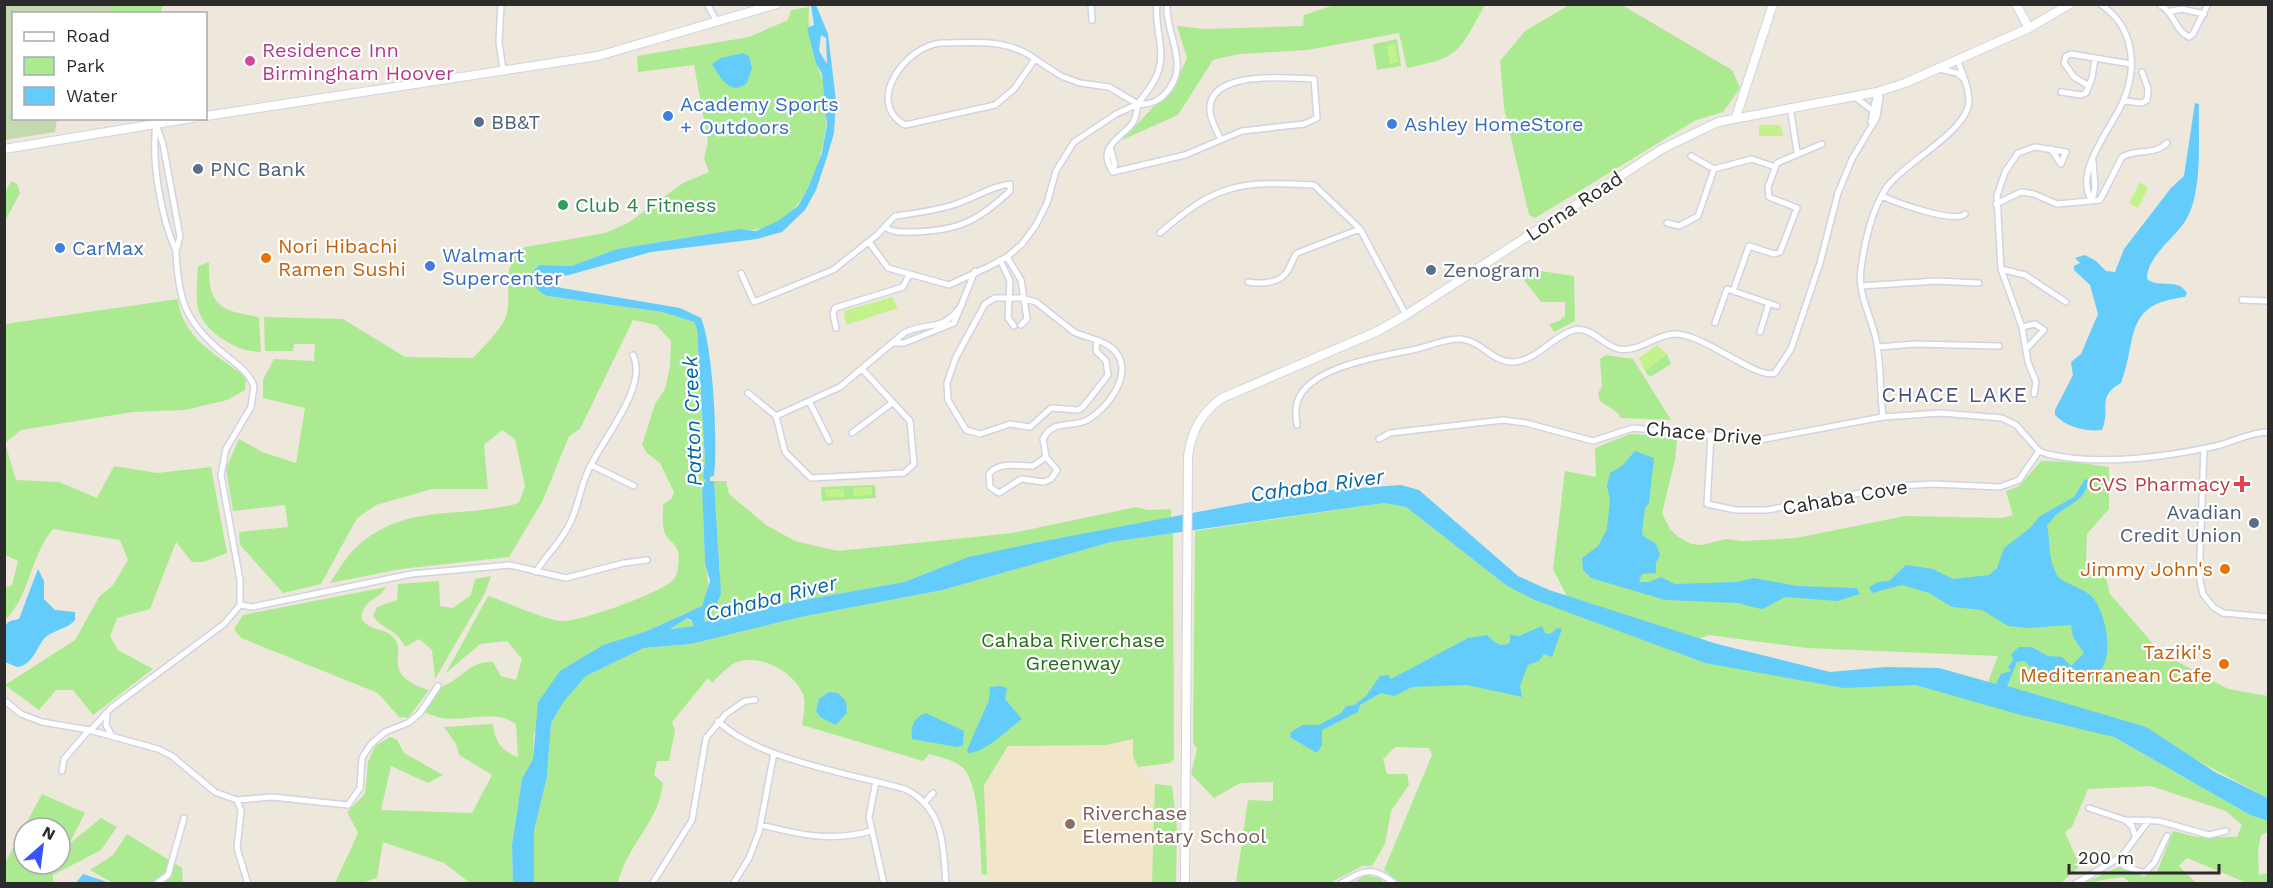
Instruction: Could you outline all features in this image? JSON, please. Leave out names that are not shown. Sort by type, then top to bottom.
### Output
[{"type":"street","points":[[501,4],[499,42],[503,70]]},
{"type":"street","points":[[501,21],[506,4]]},
{"type":"street","points":[[707,4],[716,21]]},
{"type":"street","points":[[207,116],[598,56],[777,4]]},
{"type":"street","points":[[1091,4],[1092,20]]},
{"type":"street","points":[[1156,4],[1156,26],[1161,60],[1152,85],[1138,104],[1134,122],[1112,142],[1110,147],[1115,165],[1112,170],[1113,172],[1166,160],[1242,131],[1304,124],[1317,118],[1314,79],[1246,79],[1230,83],[1214,94],[1210,108],[1220,138]]},
{"type":"street","points":[[1035,59],[1014,89],[995,105],[905,125],[897,120],[890,107],[891,86],[898,69],[921,47],[930,44],[1002,44],[1017,48],[1035,59],[1061,76],[1080,83],[1109,87],[1138,104],[1145,105],[1160,98],[1171,85],[1177,72],[1178,56],[1168,21],[1167,4]]},
{"type":"street","points":[[1736,117],[1773,4]]},
{"type":"street","points":[[2016,4],[2029,28]]},
{"type":"street","name":"Lorna Road","points":[[1185,884],[1188,490],[1191,436],[1199,421],[1214,404],[1245,388],[1378,331],[1662,149],[1695,131],[1736,117],[1877,92],[1958,61],[2029,28],[2070,4]]},
{"type":"street","points":[[2159,4],[2204,14]]},
{"type":"street","points":[[2174,8],[2183,35],[2189,37],[2193,34],[2208,4]]},
{"type":"street","points":[[2092,201],[2086,185],[2092,161],[2097,147],[2124,101],[2131,64],[2126,32],[2121,23],[2103,5]]},
{"type":"street","points":[[2089,86],[2074,78],[2064,58],[2071,54],[2131,64]]},
{"type":"street","points":[[2061,92],[2081,95],[2086,93],[2095,58]]},
{"type":"street","points":[[1883,417],[1878,382],[1878,347],[1864,307],[1861,286],[1863,261],[1882,196],[1894,178],[1961,122],[1969,100],[1958,61]]},
{"type":"street","points":[[1940,69],[1958,73],[1965,80]]},
{"type":"street","points":[[2124,101],[2142,103],[2147,100],[2148,89],[2142,72]]},
{"type":"street","points":[[1870,127],[1877,92]]},
{"type":"street","points":[[1297,425],[1297,403],[1301,393],[1312,382],[1367,358],[1453,339],[1473,342],[1496,358],[1513,362],[1525,359],[1562,335],[1577,330],[1587,331],[1611,347],[1626,350],[1666,335],[1679,334],[1721,350],[1763,374],[1775,373],[1784,363],[1791,349],[1825,247],[1838,193],[1852,159],[1878,111],[1880,97],[1877,92]]},
{"type":"street","points":[[1853,96],[1873,111]]},
{"type":"street","points":[[869,242],[888,268],[949,285],[1000,260],[1022,244],[1036,225],[1047,203],[1056,171],[1074,142],[1116,114],[1138,104]]},
{"type":"street","points":[[1790,107],[1797,152]]},
{"type":"street","points":[[4,149],[180,120]]},
{"type":"street","points":[[156,124],[153,145],[169,235],[176,251]]},
{"type":"street","points":[[62,771],[64,759],[107,713],[224,624],[240,605],[240,580],[224,496],[222,467],[230,441],[251,407],[254,386],[243,369],[202,335],[188,317],[177,269],[176,251],[180,237],[164,144],[156,124]]},
{"type":"street","points":[[1996,204],[2021,192],[2034,194],[2057,204],[2100,200],[2106,193],[2122,157],[2132,153],[2153,152],[2167,143]]},
{"type":"street","points":[[1733,291],[1749,246],[1774,254],[1780,252],[1797,208],[1769,196],[1768,187],[1779,160],[1822,144]]},
{"type":"street","points":[[2034,394],[2036,382],[2028,362],[2028,348],[2001,269],[1996,204],[1998,189],[2014,156],[2035,147],[2051,149]]},
{"type":"street","points":[[1691,156],[1714,169],[1752,159],[1775,167]]},
{"type":"street","points":[[1668,223],[1679,226],[1698,216],[1714,169]]},
{"type":"street","points":[[1160,233],[1202,201],[1228,188],[1259,182],[1319,187],[1359,229],[1406,315]]},
{"type":"street","points":[[741,273],[754,302],[831,271],[869,242],[895,216],[918,215],[1010,184],[1010,191],[978,217],[949,230],[899,232],[885,227]]},
{"type":"street","points":[[1882,196],[1955,218],[1965,214]]},
{"type":"street","points":[[1248,282],[1269,283],[1276,280],[1287,272],[1297,253],[1359,229]]},
{"type":"street","points":[[1007,256],[1021,280],[1027,319],[1021,325]]},
{"type":"street","points":[[1000,260],[1010,281],[1008,318],[1014,326]]},
{"type":"street","points":[[2001,269],[2025,275],[2066,302]]},
{"type":"street","points":[[894,343],[904,343],[948,327],[957,319],[975,271]]},
{"type":"street","points":[[836,328],[833,314],[835,308],[903,287],[909,275]]},
{"type":"street","points":[[1861,286],[1925,282],[1979,283]]},
{"type":"street","points":[[1715,323],[1727,289],[1777,306]]},
{"type":"street","points":[[1046,457],[1033,466],[1010,464],[996,468],[989,474],[990,487],[999,493],[1021,478],[1044,482],[1051,479],[1057,470],[1046,457],[1044,439],[1050,429],[1062,424],[1080,423],[1090,418],[1118,387],[1122,374],[1120,361],[1111,347],[1097,340],[1074,332],[1043,306],[1022,298],[995,298],[984,304],[948,375],[948,400],[955,415],[972,434],[1010,424],[1030,427],[1051,408],[1078,411],[1095,394],[1108,375],[1106,361],[1096,351],[1097,340]]},
{"type":"street","points":[[2242,300],[2268,301]]},
{"type":"street","points":[[1760,332],[1769,303]]},
{"type":"street","points":[[776,416],[840,387],[904,333],[915,327],[942,324],[962,305]]},
{"type":"street","points":[[2022,327],[2035,324],[2044,330],[2028,348]]},
{"type":"street","points":[[1878,347],[1955,344],[1999,346]]},
{"type":"street","points":[[536,572],[571,523],[591,465],[612,431],[636,379],[638,363],[633,356]]},
{"type":"street","points":[[747,393],[776,416],[784,452],[812,478],[904,473],[914,464],[910,421],[862,369]]},
{"type":"street","points":[[808,401],[829,441]]},
{"type":"street","points":[[852,433],[892,403]]},
{"type":"street","name":"Chace Drive","points":[[1380,439],[1390,433],[1503,420],[1526,423],[1593,441],[1633,428],[1759,440],[1883,417],[1941,413],[2002,418],[2016,425],[2039,451]]},
{"type":"street","points":[[2039,451],[2058,457],[2124,459],[2204,449],[2227,444],[2256,432],[2268,432]]},
{"type":"street","name":"Cahaba Cove","points":[[1711,435],[1705,506],[1736,510],[1767,510],[1800,506],[1861,491],[1899,486],[1935,484],[2000,488],[2019,480],[2039,451]]},
{"type":"street","points":[[2204,449],[2200,555],[2200,581],[2203,594],[2214,607],[2228,615],[2268,617]]},
{"type":"street","points":[[591,465],[634,486]]},
{"type":"street","points":[[240,605],[252,608],[411,574],[503,565],[566,578],[624,563],[647,560]]},
{"type":"street","points":[[4,700],[21,714],[42,722],[90,730],[158,749],[172,756],[215,792],[237,800],[272,797],[348,805],[360,788],[363,758],[371,744],[385,732],[408,723],[420,713],[438,686]]},
{"type":"street","points":[[652,884],[692,820],[702,750],[706,738],[718,721],[745,701],[755,700]]},
{"type":"street","points":[[107,713],[106,725],[112,736]]},
{"type":"street","points":[[718,721],[742,740],[774,753],[905,789],[925,802],[940,828],[946,884]]},
{"type":"street","points":[[733,884],[749,858],[761,825],[774,753]]},
{"type":"street","points":[[876,781],[869,812],[884,884]]},
{"type":"street","points":[[925,802],[933,794]]},
{"type":"street","points":[[237,800],[241,811],[237,848],[249,884]]},
{"type":"street","points":[[2089,808],[2125,820],[2149,820],[2213,836],[2226,831]]},
{"type":"street","points":[[156,884],[168,875],[184,818]]},
{"type":"street","points":[[2125,820],[2132,826],[2135,836]]},
{"type":"street","points":[[2075,884],[2119,859],[2149,820]]},
{"type":"street","points":[[761,825],[824,838],[848,837],[872,831]]},
{"type":"street","points":[[2119,859],[2125,866],[2144,873],[2154,863],[2167,836]]},
{"type":"street","points":[[1340,884],[1362,872],[1377,871],[1395,884]]},
{"type":"shaded area","name":"Riverchase Elementary School","points":[[1134,739],[1133,756],[1138,767],[1155,784],[1152,883],[987,883],[984,785],[1008,746],[1106,745]]},
{"type":"green space","points":[[5,4],[111,5],[109,12],[12,12],[12,120],[57,120],[55,132],[5,140]]},
{"type":"green space","points":[[111,5],[163,5],[161,12],[109,12]]},
{"type":"green space","points":[[1334,5],[1485,5],[1463,43],[1449,56],[1407,68],[1399,33],[1307,50],[1239,54],[1213,60],[1178,115],[1122,140],[1175,84],[1187,58],[1177,26],[1206,29],[1303,26],[1304,15]]},
{"type":"green space","points":[[1569,5],[1622,5],[1732,70],[1740,88],[1723,112],[1696,120],[1535,218],[1529,215],[1504,108],[1500,61],[1525,31]]},
{"type":"green space","points":[[809,7],[811,41],[826,92],[825,136],[810,183],[798,203],[783,219],[763,228],[740,229],[617,249],[571,266],[539,265],[534,270],[547,296],[662,312],[694,322],[697,329],[705,460],[703,477],[706,481],[703,520],[708,584],[706,599],[702,606],[647,631],[603,645],[534,733],[533,759],[522,780],[512,845],[513,883],[470,883],[444,863],[383,842],[377,878],[362,883],[335,883],[358,833],[347,812],[365,794],[368,762],[375,746],[390,737],[397,740],[404,753],[443,775],[428,783],[391,766],[381,810],[472,813],[492,775],[459,755],[456,744],[444,727],[493,724],[495,736],[500,745],[518,757],[516,724],[510,720],[488,716],[451,719],[423,711],[438,687],[446,685],[477,664],[493,662],[501,676],[516,680],[522,659],[507,641],[480,644],[446,673],[488,596],[547,618],[562,621],[585,617],[637,599],[666,586],[675,577],[678,569],[678,552],[666,536],[663,518],[663,505],[672,498],[674,492],[660,463],[647,453],[642,445],[655,404],[665,389],[670,366],[671,341],[656,325],[633,320],[580,429],[569,436],[543,500],[509,557],[401,569],[330,583],[354,549],[373,534],[393,524],[433,514],[475,511],[519,503],[525,486],[515,439],[502,430],[484,445],[488,489],[432,489],[376,505],[357,518],[321,584],[283,593],[240,545],[239,532],[288,527],[285,505],[233,511],[226,468],[239,439],[262,452],[296,463],[305,408],[263,398],[263,380],[274,359],[314,361],[315,344],[294,344],[293,351],[265,351],[264,317],[343,319],[405,357],[473,358],[494,336],[504,321],[507,312],[511,263],[525,247],[605,233],[628,223],[683,183],[709,172],[704,159],[708,142],[694,65],[638,72],[637,56],[749,37],[788,20],[791,10]]},
{"type":"green space","points":[[1397,39],[1401,66],[1377,70],[1373,44]]},
{"type":"green space","points":[[1395,44],[1398,62],[1390,64],[1387,46]]},
{"type":"green space","points":[[1759,125],[1780,125],[1784,136],[1759,136]]},
{"type":"green space","points":[[11,181],[17,184],[20,193],[5,221],[5,193]]},
{"type":"green space","points":[[2140,182],[2148,188],[2138,208],[2129,203]]},
{"type":"green space","points":[[209,262],[211,288],[218,303],[234,312],[259,317],[261,352],[245,350],[221,338],[212,331],[200,315],[197,298],[198,266]]},
{"type":"green space","points":[[1514,267],[1574,276],[1575,321],[1554,332],[1549,324],[1565,316],[1565,302],[1541,302]]},
{"type":"green space","points":[[892,297],[898,308],[846,325],[844,311]]},
{"type":"green space","points":[[178,299],[186,324],[193,335],[246,377],[245,390],[227,400],[185,410],[133,412],[21,430],[5,443],[5,324]]},
{"type":"green space","points":[[1657,345],[1667,354],[1645,371],[1639,358]]},
{"type":"green space","points":[[1667,354],[1671,364],[1650,377],[1645,371]]},
{"type":"green space","points":[[1606,355],[1633,359],[1671,420],[1620,418],[1618,413],[1600,401],[1598,393],[1602,387],[1600,359]]},
{"type":"green space","points":[[1630,434],[1653,435],[1677,440],[1675,460],[1662,513],[1670,529],[1677,536],[1691,544],[1702,545],[1726,539],[1743,541],[1796,538],[1905,516],[2003,518],[2013,515],[2006,491],[2019,486],[2041,461],[2074,462],[2109,467],[2109,509],[2087,534],[2086,566],[2106,578],[2110,594],[2160,652],[2228,689],[2268,696],[2268,798],[2200,762],[2119,731],[2091,731],[2114,737],[2250,815],[2268,821],[2268,832],[2261,835],[2258,851],[2259,875],[2268,873],[2268,883],[2247,883],[2187,858],[2179,866],[2196,883],[2131,883],[2123,877],[2084,883],[2125,864],[2143,875],[2157,872],[2173,831],[2197,837],[2237,837],[2242,825],[2226,811],[2151,786],[2088,789],[2072,827],[2065,832],[2080,866],[2061,883],[1400,883],[1384,870],[1432,755],[1429,748],[1395,747],[1383,759],[1387,774],[1407,774],[1409,785],[1391,811],[1385,844],[1372,866],[1362,866],[1330,883],[1236,883],[1248,800],[1273,801],[1273,782],[1240,783],[1214,798],[1191,774],[1197,749],[1193,743],[1195,531],[1384,503],[1406,507],[1507,586],[1576,614],[1553,569],[1565,471],[1596,477],[1595,448]],"holes":[[[1709,635],[1807,648],[1998,656],[1980,703],[1915,685],[1705,663],[1669,650]]]},
{"type":"green space","points":[[5,443],[16,480],[59,482],[97,498],[114,466],[157,473],[211,467],[227,553],[203,562],[192,562],[176,542],[150,609],[117,618],[110,636],[118,650],[153,669],[93,715],[73,690],[56,690],[39,710],[5,685],[75,640],[99,597],[113,585],[128,560],[120,540],[53,529],[39,551],[20,599],[5,620],[5,588],[12,585],[18,561],[5,555]]},
{"type":"green space","points":[[714,481],[726,481],[729,494],[766,525],[795,541],[838,551],[1013,533],[1136,507],[1148,510],[1171,509],[1171,518],[968,557],[904,582],[732,613],[705,623],[704,616],[708,611],[720,575]]},
{"type":"green space","points":[[875,485],[876,498],[822,501],[821,487]]},
{"type":"green space","points":[[872,487],[872,495],[854,496],[853,488]]},
{"type":"green space","points":[[825,489],[844,489],[844,497],[826,497]]},
{"type":"green space","name":"Cahaba Riverchase Greenway","points":[[1173,533],[1174,759],[1170,763],[1138,767],[1133,756],[1133,739],[1106,745],[1008,746],[984,785],[987,875],[982,874],[976,804],[973,789],[964,769],[938,756],[929,754],[923,761],[802,725],[805,700],[800,688],[793,679],[774,666],[753,660],[733,664],[712,683],[708,678],[672,722],[675,730],[669,761],[657,761],[654,775],[663,783],[660,797],[649,822],[628,857],[618,883],[534,884],[534,831],[547,777],[551,723],[564,700],[586,676],[644,648],[691,644],[801,617],[943,590],[1111,542]]},
{"type":"green space","points":[[491,576],[485,593],[435,679],[432,650],[419,639],[405,647],[393,632],[381,625],[373,616],[377,607],[397,600],[398,584],[439,581],[440,606],[453,608],[471,595],[475,579]]},
{"type":"green space","points":[[386,587],[369,602],[361,618],[369,626],[393,637],[397,643],[399,670],[413,684],[429,690],[408,718],[399,717],[378,693],[241,638],[234,629],[243,615]]},
{"type":"green space","points":[[687,618],[695,626],[669,629]]},
{"type":"green space","points":[[1155,784],[1172,786],[1177,828],[1176,883],[1152,883]]},
{"type":"green space","points":[[42,794],[85,813],[72,838],[72,816],[30,816]]},
{"type":"green space","points":[[101,818],[117,827],[101,850],[72,865],[72,842]]},
{"type":"green space","points":[[127,834],[182,868],[183,883],[113,883],[90,870],[113,855]]},
{"type":"green space","points":[[12,850],[12,876],[53,876],[53,883],[5,883],[5,863]]},
{"type":"green space","points":[[1365,875],[1379,878],[1385,883],[1352,884]]},
{"type":"water","points":[[811,5],[816,5],[828,34],[836,101],[834,133],[816,190],[805,210],[782,232],[757,239],[651,252],[569,275],[550,277],[549,280],[552,285],[562,288],[680,308],[701,318],[709,350],[714,396],[715,461],[714,476],[710,477],[710,481],[714,481],[721,593],[717,604],[704,616],[705,622],[732,613],[904,582],[968,557],[1034,543],[1303,492],[1401,485],[1419,490],[1518,576],[1549,590],[1717,644],[1830,672],[1885,667],[1939,668],[1996,684],[2001,674],[2011,671],[2008,667],[2013,660],[2011,654],[2019,647],[2032,647],[2048,656],[2062,657],[2071,666],[2084,653],[2073,637],[2071,625],[2029,628],[2008,626],[1982,610],[1952,607],[1929,593],[1902,585],[1872,593],[1869,587],[1878,582],[1889,581],[1906,565],[1933,569],[1953,579],[1989,575],[1997,568],[2004,548],[2030,528],[2040,516],[2074,497],[2085,479],[2088,480],[2087,487],[2081,497],[2055,516],[2047,526],[2051,558],[2059,578],[2090,595],[2099,608],[2107,633],[2106,659],[2102,669],[2094,678],[2076,683],[2051,678],[2033,670],[2024,661],[2017,662],[2007,686],[2146,727],[2215,772],[2268,798],[2268,821],[2250,815],[2114,737],[2021,715],[1915,685],[1844,688],[1705,663],[1535,600],[1507,586],[1406,507],[1384,503],[1111,542],[943,590],[801,617],[691,644],[644,648],[586,676],[564,701],[551,723],[547,777],[534,831],[534,883],[513,884],[512,845],[522,779],[533,759],[538,702],[560,671],[603,645],[647,631],[702,606],[710,581],[705,564],[702,484],[706,481],[703,477],[705,460],[697,329],[694,322],[662,312],[547,296],[535,287],[533,274],[539,265],[571,266],[617,249],[740,229],[756,231],[778,221],[798,206],[822,153],[827,124],[822,74],[816,63],[807,28],[814,25]],"holes":[[[821,35],[826,38],[827,64],[819,51]],[[687,618],[694,626],[670,629]]]},
{"type":"water","points":[[743,53],[749,56],[752,68],[747,83],[735,88],[722,79],[712,64],[721,58]]},
{"type":"water","points":[[2195,103],[2199,104],[2199,162],[2192,206],[2182,225],[2152,262],[2147,279],[2157,283],[2178,285],[2187,293],[2185,297],[2165,301],[2151,307],[2142,316],[2136,326],[2121,383],[2113,388],[2106,398],[2102,430],[2070,426],[2055,415],[2055,410],[2073,375],[2071,362],[2081,354],[2098,314],[2090,285],[2074,270],[2074,266],[2080,263],[2075,258],[2085,255],[2096,261],[2106,271],[2115,272],[2124,249],[2171,188],[2184,176]]},
{"type":"water","points":[[1635,451],[1654,458],[1649,503],[1645,508],[1642,531],[1643,536],[1656,544],[1660,555],[1656,563],[1656,573],[1642,574],[1639,582],[1649,582],[1661,577],[1675,584],[1737,582],[1754,578],[1797,586],[1857,588],[1860,594],[1837,601],[1785,597],[1763,609],[1738,603],[1665,600],[1591,578],[1583,570],[1582,558],[1598,546],[1607,529],[1610,500],[1607,486],[1610,473],[1622,466]]},
{"type":"water","points":[[38,569],[44,581],[44,599],[55,610],[75,612],[75,620],[46,637],[30,661],[17,667],[5,662],[5,625],[19,619]]},
{"type":"water","points":[[1542,626],[1546,634],[1552,633],[1557,628],[1562,629],[1552,657],[1544,654],[1539,661],[1528,665],[1520,686],[1522,697],[1467,685],[1412,687],[1394,696],[1381,693],[1360,705],[1358,712],[1322,730],[1322,745],[1317,753],[1290,737],[1291,732],[1302,725],[1319,725],[1341,713],[1346,706],[1354,705],[1366,696],[1380,676],[1388,675],[1391,679],[1468,638],[1487,635],[1502,645],[1510,643],[1510,635],[1519,636]]},
{"type":"water","points":[[990,687],[1007,688],[1005,699],[1022,719],[981,750],[968,753],[967,750],[989,700]]},
{"type":"water","points":[[829,692],[838,693],[846,701],[847,713],[836,725],[820,717],[816,711],[819,699]]},
{"type":"water","points":[[926,713],[964,731],[963,745],[957,747],[912,739],[914,723],[918,717]]},
{"type":"water","points":[[83,874],[110,883],[76,883]]},
{"type":"place","name":"Residence Inn Birmingham Hoover","points":[[250,61]]},
{"type":"place","name":"Academy Sports + Outdoors","points":[[668,116]]},
{"type":"place","name":"BB&T","points":[[479,122]]},
{"type":"place","name":"Ashley HomeStore","points":[[1392,124]]},
{"type":"place","name":"PNC Bank","points":[[198,169]]},
{"type":"place","name":"Club 4 Fitness","points":[[563,205]]},
{"type":"place","name":"CarMax","points":[[60,248]]},
{"type":"place","name":"Nori Hibachi Ramen Sushi","points":[[266,258]]},
{"type":"place","name":"Walmart Supercenter","points":[[430,266]]},
{"type":"place","name":"Zenogram","points":[[1431,270]]},
{"type":"place","name":"CVS Pharmacy","points":[[2242,484]]},
{"type":"place","name":"Avadian Credit Union","points":[[2254,523]]},
{"type":"place","name":"Jimmy John's","points":[[2225,569]]},
{"type":"place","name":"Taziki's Mediterranean Cafe","points":[[2224,664]]},
{"type":"place","name":"Riverchase Elementary School","points":[[1070,824]]},
{"type":"district","name":"CHACE LAKE","points":[[1955,394]]},
{"type":"water label","name":"Patton Creek","points":[[692,421]]},
{"type":"water label","name":"Cahaba River","points":[[1317,485]]},
{"type":"water label","name":"Cahaba River","points":[[771,598]]}]
